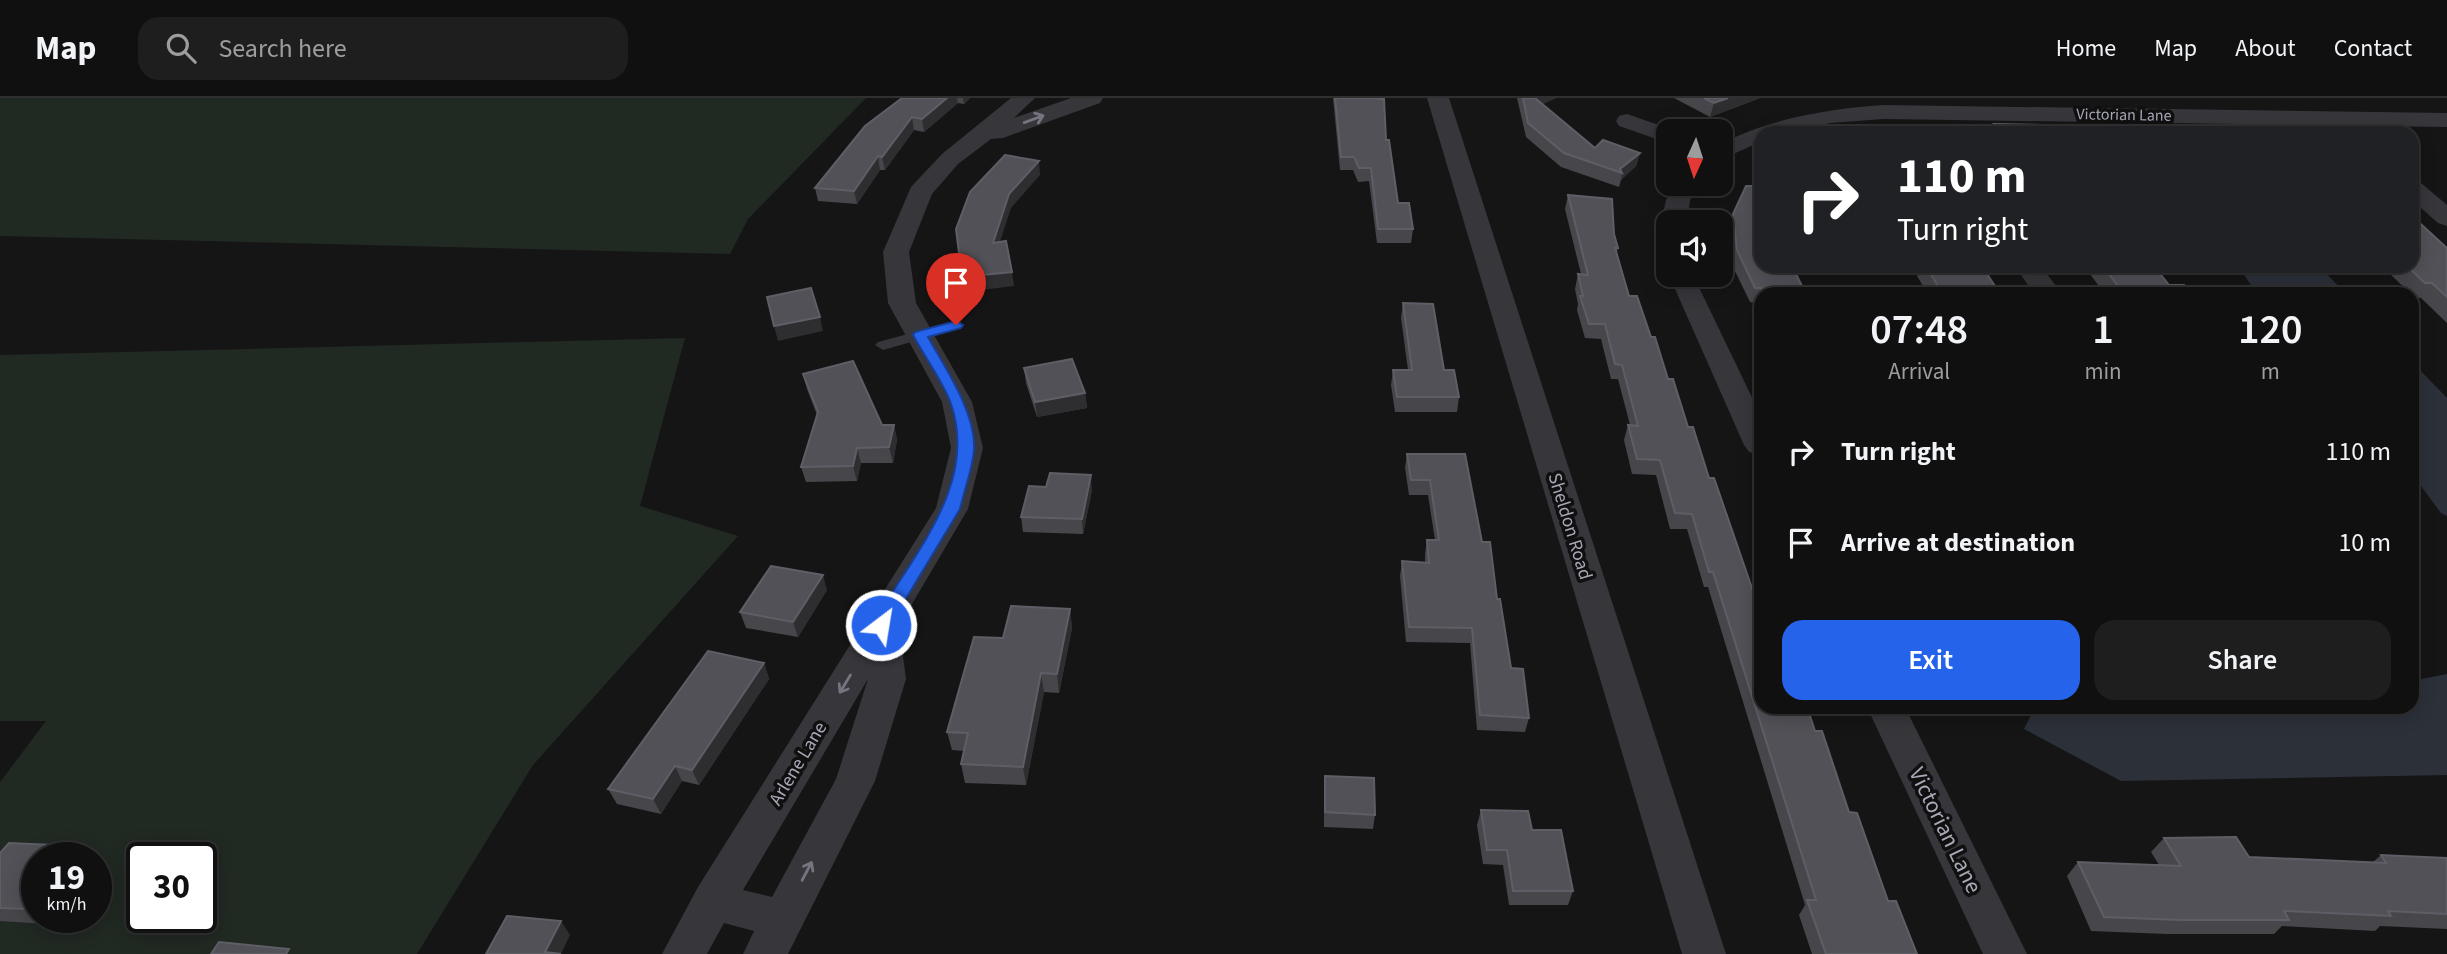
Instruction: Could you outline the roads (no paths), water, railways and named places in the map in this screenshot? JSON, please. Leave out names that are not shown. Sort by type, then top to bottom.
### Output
[{"type":"street","name":"Arlene Lane","points":[[684,954],[713,901],[952,509],[967,448],[957,402],[902,303],[896,252],[920,192],[950,159],[1024,98]]},
{"type":"street","name":"Arlene Lane","points":[[976,139],[1092,98]]},
{"type":"street","name":"Sheldon Road","points":[[1438,98],[1704,954]]},
{"type":"street","name":"Victorian Lane","points":[[1789,126],[1830,116],[1918,111],[2447,120]]},
{"type":"street","points":[[1918,111],[1929,126]]},
{"type":"street","points":[[2329,118],[2339,126]]},
{"type":"street","points":[[1627,121],[1656,132]]},
{"type":"street","name":"Victorian Lane","points":[[1733,147],[1754,136]]},
{"type":"street","points":[[2419,194],[2447,218]]},
{"type":"street","points":[[1686,287],[1754,432]]},
{"type":"street","points":[[713,901],[773,937],[855,781],[887,679],[881,625]]},
{"type":"street","name":"Victorian Lane","points":[[1889,714],[2005,954]]},
{"type":"lane","points":[[883,345],[956,325]]}]
